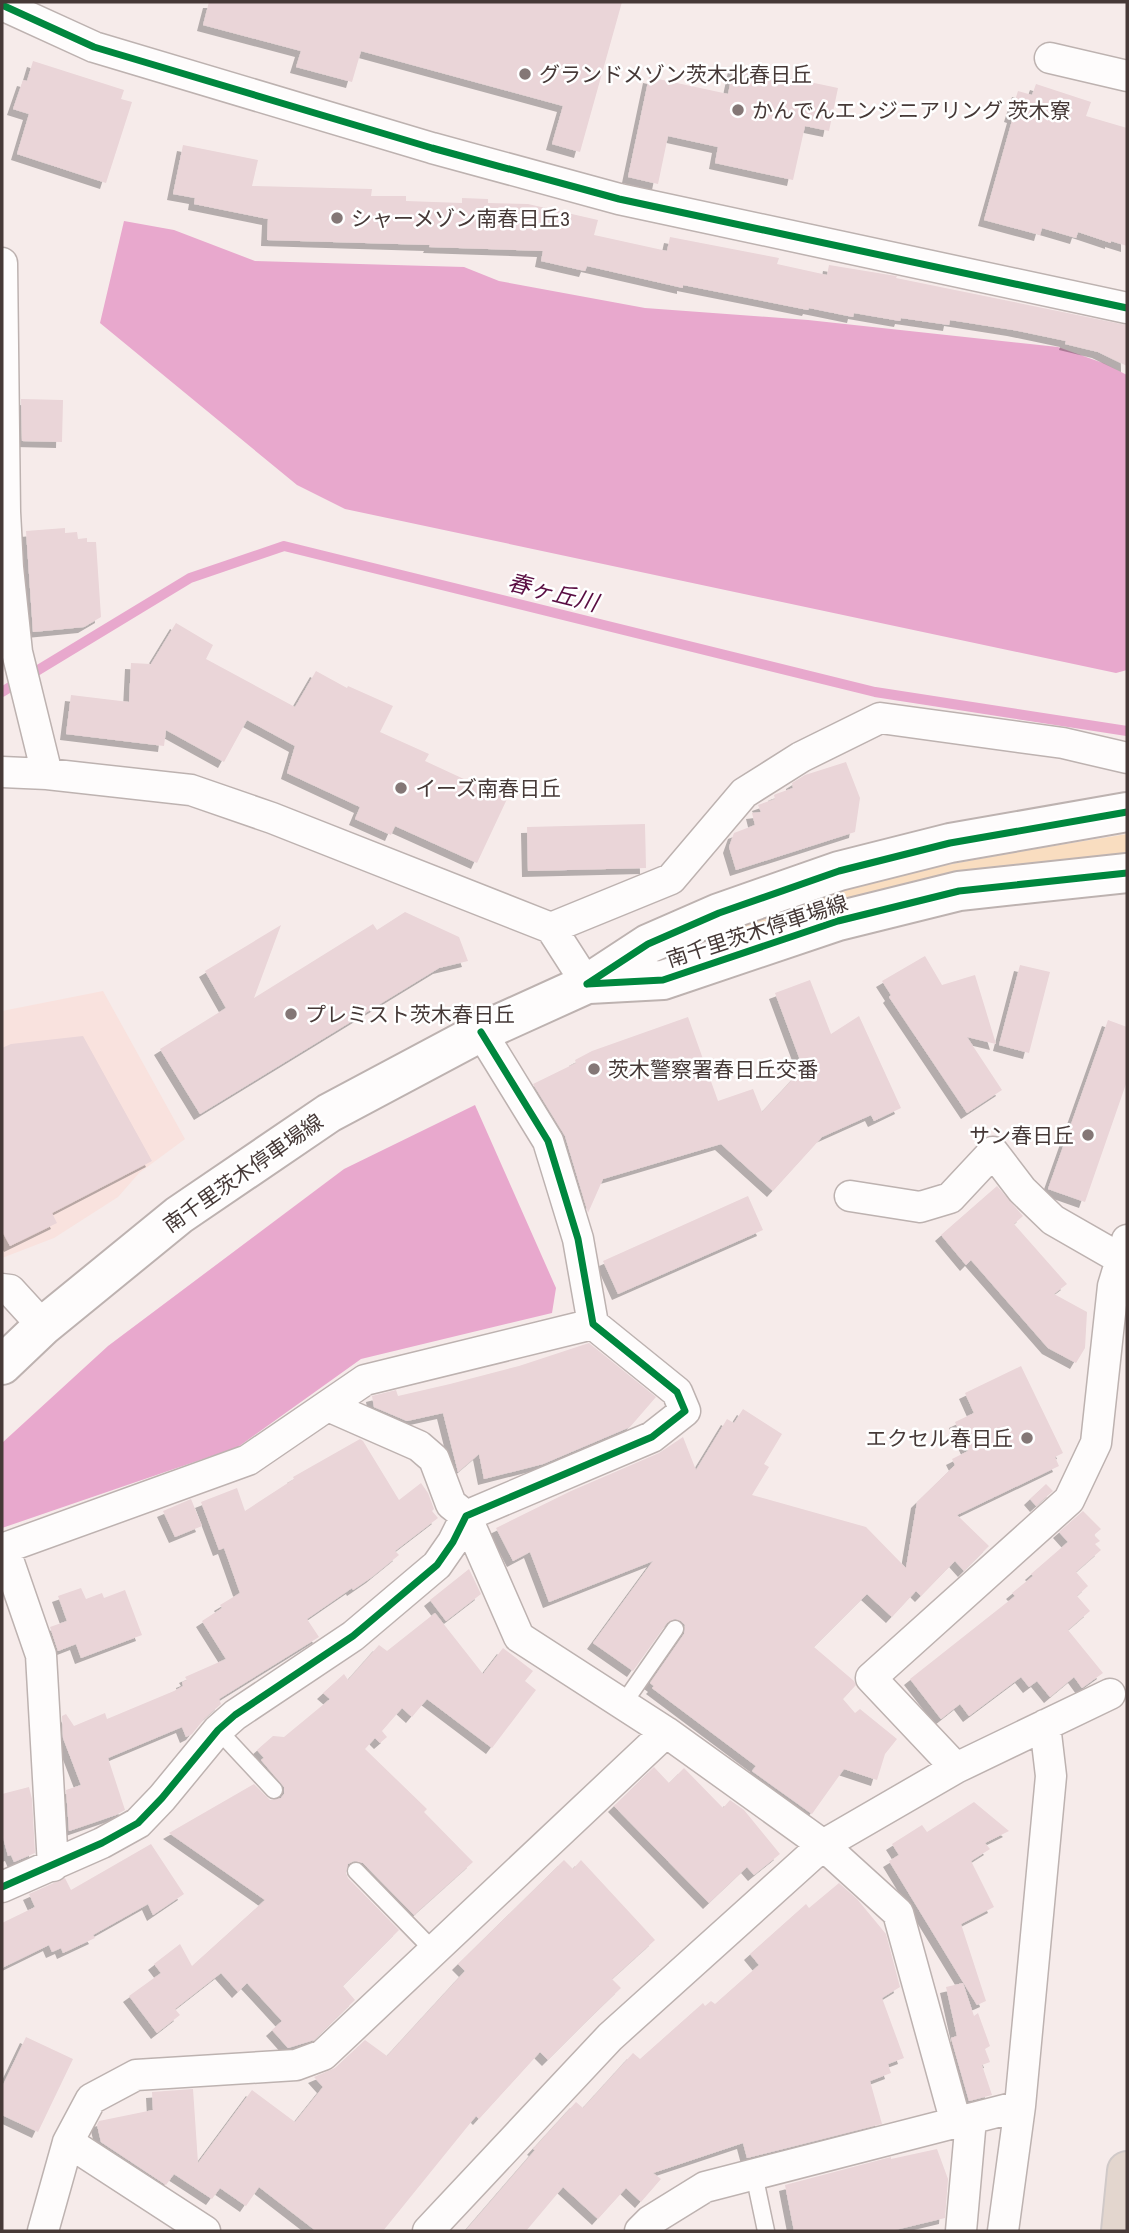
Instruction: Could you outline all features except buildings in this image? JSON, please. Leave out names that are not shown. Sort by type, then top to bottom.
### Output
[{"type":"highway","points":[[1121,2231],[1127,2171]]},
{"type":"main road","name":"南千里茨木停車場線","points":[[2,1365],[43,1326],[179,1215],[317,1121],[481,1032],[587,984],[648,944],[719,913],[839,871],[950,843],[1127,812]]},
{"type":"main road","name":"南千里茨木停車場線","points":[[587,984],[663,980],[838,921],[959,891],[1127,873]]},
{"type":"street","points":[[2,4],[94,47],[432,148],[619,199],[1127,308]]},
{"type":"street","points":[[1050,58],[1127,76]]},
{"type":"street","points":[[2,263],[5,512],[10,592],[17,652],[47,774]]},
{"type":"street","points":[[551,928],[670,879],[744,793],[800,757],[880,718],[1063,743],[1127,758]]},
{"type":"street","points":[[2,772],[47,774],[191,790],[272,818],[551,928],[587,984]]},
{"type":"street","points":[[2,1887],[54,1866],[138,1823],[218,1730],[235,1715],[352,1636],[437,1565],[466,1516],[652,1437],[685,1410],[677,1392],[593,1324],[578,1239],[548,1141],[481,1032]]},
{"type":"street","points":[[850,1196],[920,1207],[950,1198],[993,1152],[1022,1190],[1053,1220],[1124,1250],[1112,1286],[1096,1443],[1069,1500],[871,1678],[956,1768]]},
{"type":"street","points":[[2,1289],[10,1290],[43,1326]]},
{"type":"street","points":[[54,1866],[41,1655],[3,1549],[248,1460],[365,1380],[593,1324]]},
{"type":"street","points":[[328,1406],[419,1446],[434,1459],[451,1504],[466,1516],[519,1637],[666,1732],[823,1845],[898,1913],[963,2121],[961,2231]]},
{"type":"street","points":[[428,2231],[610,2037],[823,1845],[956,1768],[1110,1694]]},
{"type":"street","points":[[1003,2231],[1020,2106],[1051,1776],[1045,1725]]},
{"type":"street","points":[[43,2231],[68,2142],[91,2099],[136,2075],[296,2065],[324,2055],[666,1732]]},
{"type":"street","points":[[640,2231],[650,2221],[705,2187],[1020,2106]]},
{"type":"street","points":[[68,2142],[205,2231]]},
{"type":"lane","points":[[623,1704],[675,1629]]},
{"type":"lane","points":[[218,1730],[274,1790]]},
{"type":"lane","points":[[356,1871],[435,1951]]},
{"type":"lane","points":[[754,2174],[766,2231]]},
{"type":"shaded area","points":[[124,221],[174,230],[255,261],[464,267],[499,281],[645,308],[808,320],[1058,347],[1103,363],[1127,375],[1127,670],[1116,673],[345,509],[297,485],[100,323]]},
{"type":"shaded area","points":[[1127,834],[1127,858],[925,884],[803,911],[697,944],[694,941],[786,907],[879,880],[962,862]]},
{"type":"shaded area","points":[[103,991],[185,1139],[139,1173],[118,1197],[54,1238],[2,1258],[2,1011]]},
{"type":"shaded area","points":[[475,1105],[556,1288],[552,1313],[361,1359],[238,1447],[2,1528],[2,1443],[108,1346],[344,1169]]},
{"type":"waterway","name":"春ヶ丘川","points":[[2,692],[190,578],[284,546],[875,692],[1127,731]]},
{"type":"cycle path","points":[[2,5],[94,47],[432,148],[619,199],[1127,308]]},
{"type":"cycle path","points":[[587,984],[648,944],[719,913],[839,871],[950,843],[1127,812]]},
{"type":"cycle path","points":[[587,984],[663,980],[838,921],[959,891],[1127,873]]},
{"type":"cycle path","points":[[2,1887],[102,1843],[138,1823],[218,1730],[235,1715],[353,1636],[437,1565],[466,1516],[652,1437],[685,1411],[677,1392],[593,1324],[578,1239],[548,1141],[481,1032]]},
{"type":"place","name":"グランドメゾン茨木北春日丘","points":[[525,74]]},
{"type":"place","name":"かんでんエンジニアリング 茨木寮","points":[[738,110]]},
{"type":"place","name":"シャーメゾン南春日丘3","points":[[337,218]]},
{"type":"place","name":"イーズ南春日丘","points":[[401,788]]},
{"type":"place","name":"プレミスト茨木春日丘","points":[[291,1014]]},
{"type":"place","name":"茨木警察署春日丘交番","points":[[594,1069]]},
{"type":"place","name":"サン春日丘","points":[[1088,1135]]},
{"type":"place","name":"エクセル春日丘","points":[[1027,1438]]}]
